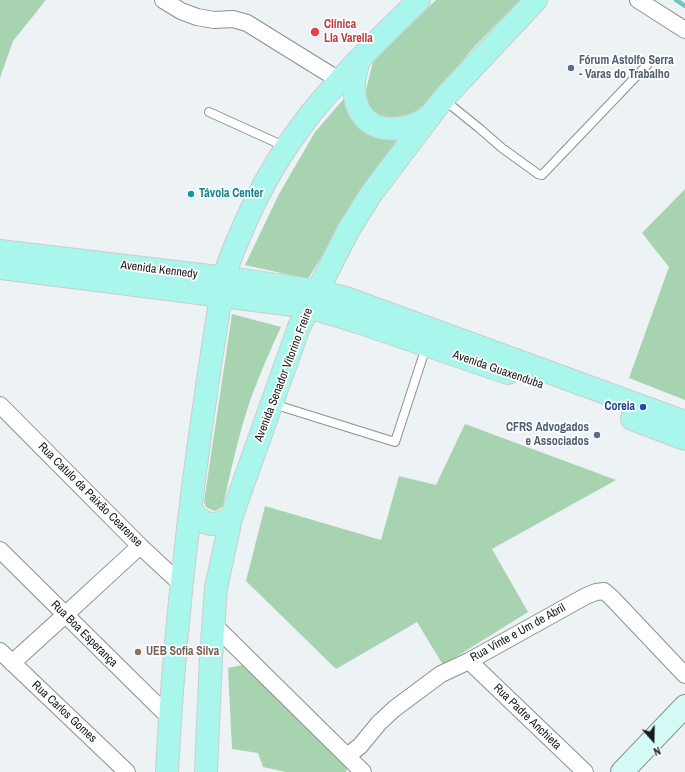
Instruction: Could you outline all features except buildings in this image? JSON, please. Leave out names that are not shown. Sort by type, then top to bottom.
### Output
[{"type":"main road","points":[[167,772],[181,584],[203,413],[228,260],[257,197],[274,165],[298,130],[339,80],[420,0]]},
{"type":"main road","name":"Avenida Senador Vitorino Freire","points":[[206,772],[206,748],[216,588],[231,518],[299,327],[349,229],[371,194],[443,99],[536,0]]},
{"type":"main road","points":[[359,60],[354,80],[356,99],[363,116],[371,124],[382,128],[400,128],[417,123],[430,116]]},
{"type":"main road","name":"Avenida Kennedy","points":[[0,251],[223,287],[313,299]]},
{"type":"main road","points":[[332,262],[332,277],[338,289],[346,298]]},
{"type":"main road","name":"Avenida Kennedy","points":[[0,268],[223,287]]},
{"type":"main road","name":"Avenida Guaxenduba","points":[[313,299],[346,298],[685,422]]},
{"type":"main road","name":"Avenida Guaxenduba","points":[[313,299],[426,345],[528,380],[685,439]]},
{"type":"main road","points":[[191,508],[198,519],[207,524],[218,524],[231,518]]},
{"type":"main road","points":[[178,622],[213,624]]},
{"type":"street","points":[[163,0],[180,10],[197,17],[214,20],[233,19],[247,23],[339,80]]},
{"type":"street","points":[[638,0],[685,30]]},
{"type":"street","name":"Rua Catulo da Paixão Cearense","points":[[0,405],[140,546],[181,584]]},
{"type":"street","points":[[12,663],[140,546]]},
{"type":"street","name":"Rua Boa Esperança","points":[[0,550],[170,717]]},
{"type":"street","name":"Rua Vinte e Um de Abril","points":[[348,756],[360,746],[379,723],[394,709],[441,674],[468,662],[586,596],[596,592],[604,591],[611,597],[685,675]]},
{"type":"street","points":[[213,624],[363,772]]},
{"type":"street","name":"Rua Carlos Gomes","points":[[0,651],[127,772]]},
{"type":"street","name":"Rua Padre Anchieta","points":[[468,662],[585,772]]},
{"type":"street","points":[[622,772],[685,706]]},
{"type":"lane","points":[[443,99],[502,148],[538,174],[542,175],[647,65]]},
{"type":"lane","points":[[209,112],[286,148]]},
{"type":"lane","points":[[272,404],[396,442],[426,345]]},
{"type":"green space","points":[[0,0],[46,0],[13,41],[0,78]]},
{"type":"green space","points":[[436,0],[520,0],[475,46],[425,104],[415,112],[395,122],[371,114],[365,94],[373,61]]},
{"type":"green space","points":[[348,94],[399,139],[352,208],[308,279],[245,265],[279,194],[315,132]]},
{"type":"green space","points":[[685,189],[685,400],[629,378],[669,267],[642,233]]},
{"type":"green space","points":[[232,314],[281,327],[251,398],[223,506],[214,511],[206,507],[204,502]]},
{"type":"green space","points":[[465,424],[616,480],[492,549],[528,612],[443,665],[417,622],[336,669],[246,581],[265,506],[381,540],[399,476],[436,485]]},
{"type":"green space","points":[[242,665],[348,767],[346,772],[286,772],[263,767],[258,753],[232,749],[228,668]]},
{"type":"waterway","points":[[676,0],[685,6]]},
{"type":"place","name":"Clínica LIa Varella","points":[[315,32]]},
{"type":"place","name":"Fórum Astolfo Serra - Varas do Trabalho","points":[[571,68]]},
{"type":"place","name":"Távola Center","points":[[191,194]]},
{"type":"place","name":"Coreia","points":[[643,407]]},
{"type":"place","name":"CFRS Advogados e Associados","points":[[597,435]]},
{"type":"place","name":"UEB Sofia Silva","points":[[138,652]]}]
